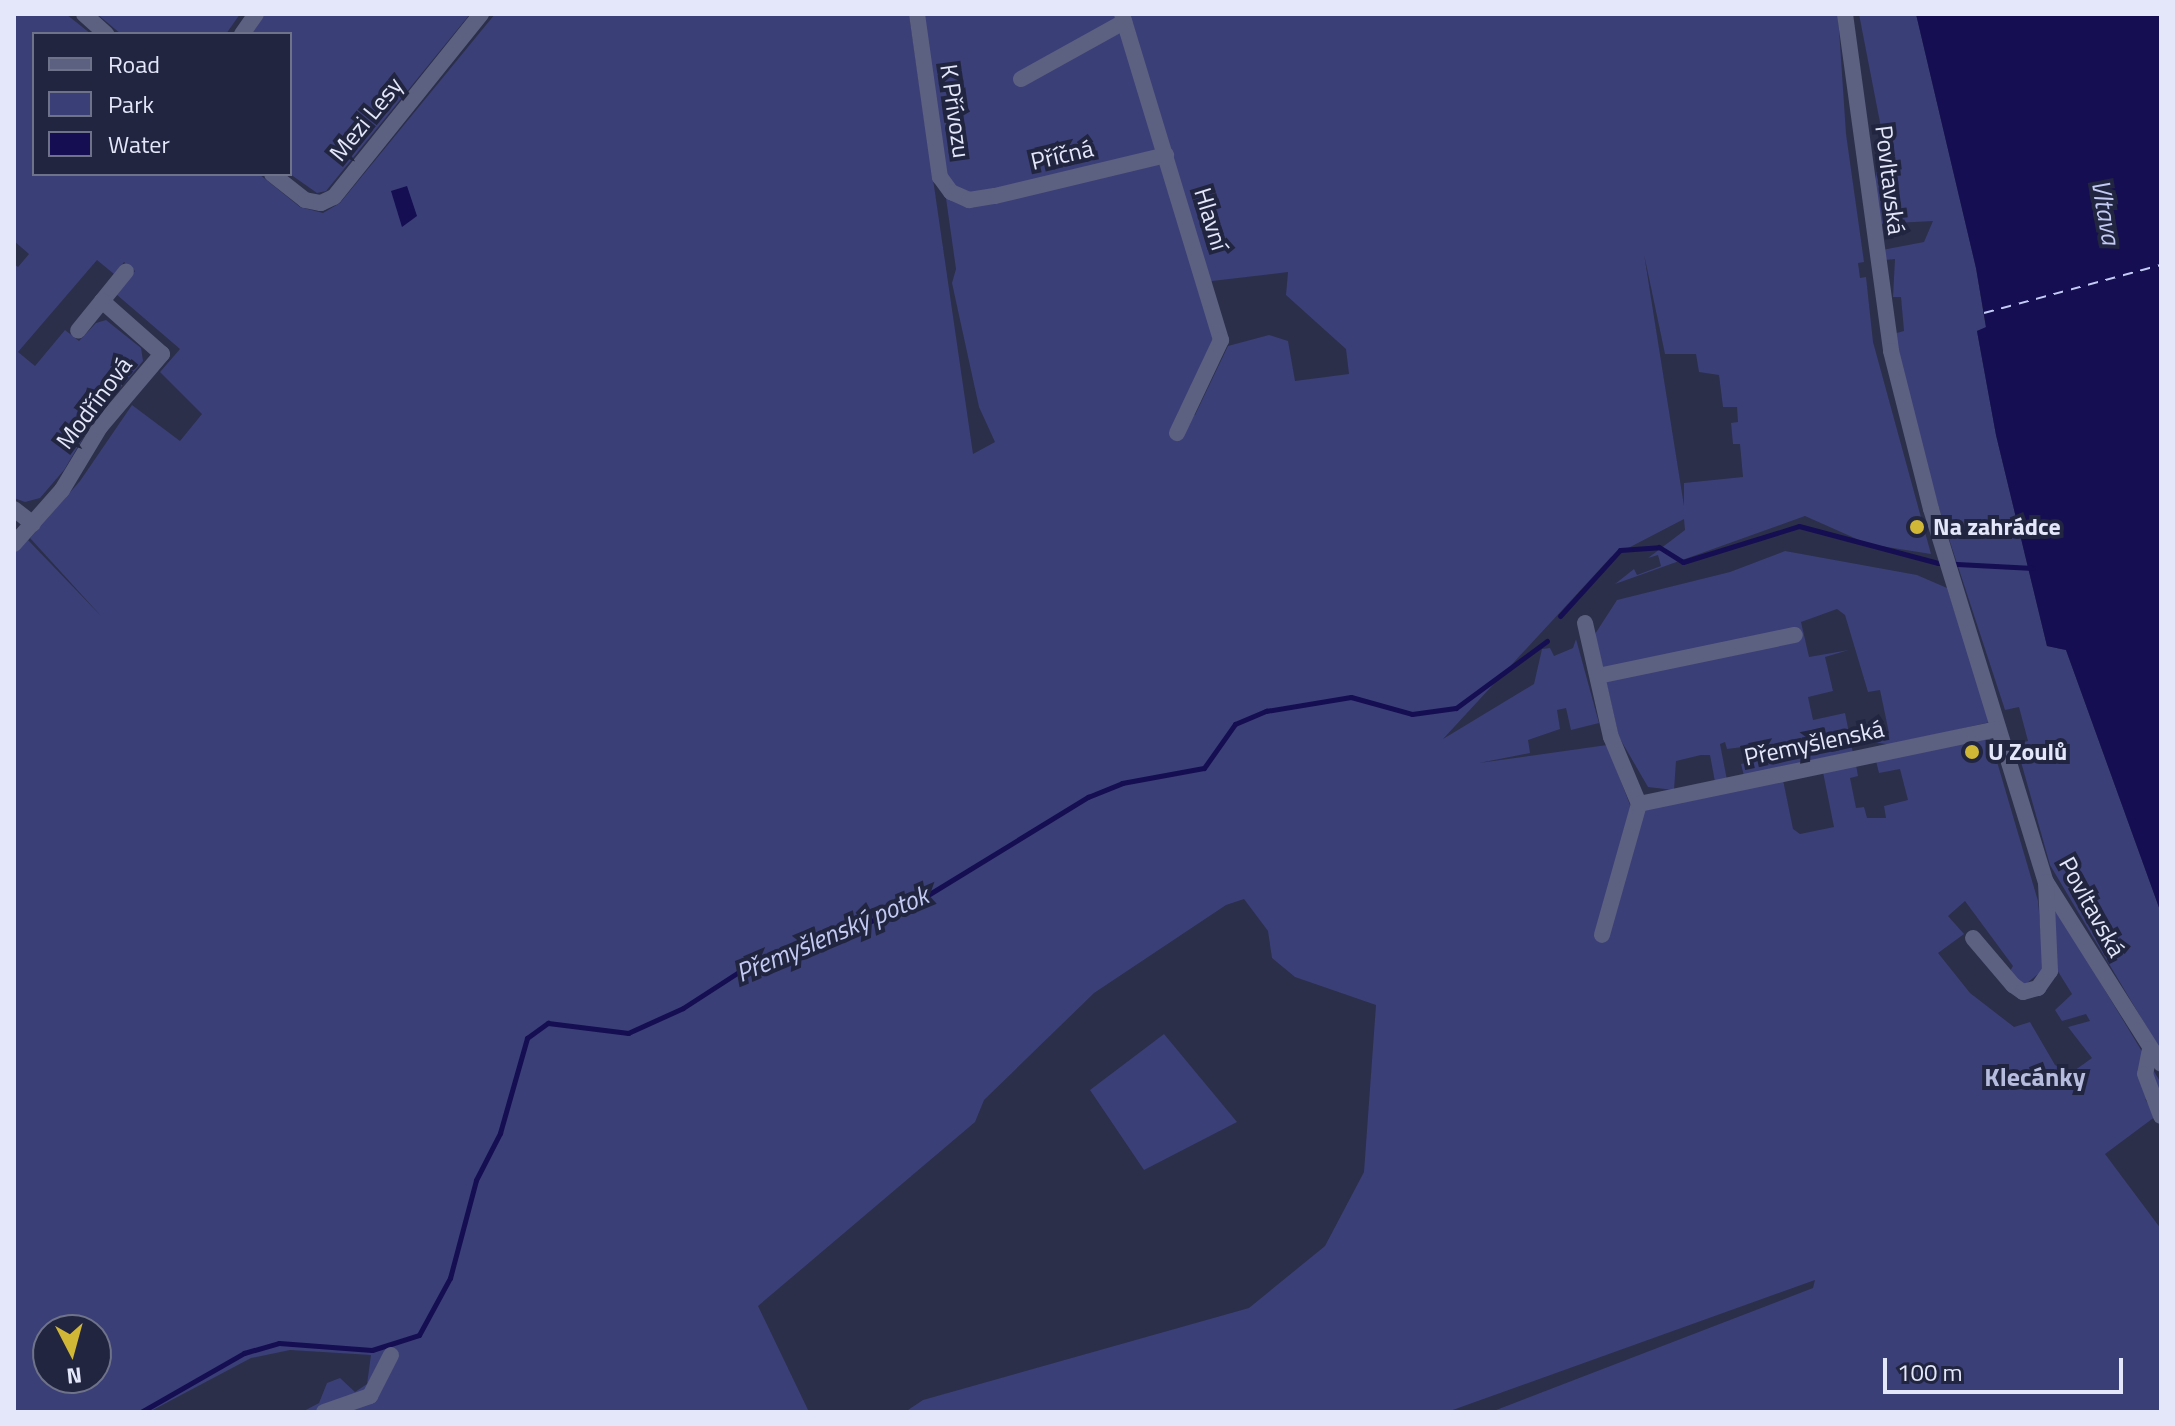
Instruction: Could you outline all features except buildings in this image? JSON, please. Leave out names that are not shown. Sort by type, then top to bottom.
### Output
[{"type":"street","points":[[84,14],[104,32]]},
{"type":"street","points":[[243,32],[256,14]]},
{"type":"street","name":"Mezi Lesy","points":[[275,176],[305,200],[321,203],[334,197],[481,14]]},
{"type":"street","name":"K Přívozu","points":[[917,14],[940,177],[951,192],[969,200]]},
{"type":"street","name":"Povltavská","points":[[1845,14],[1891,351],[1946,558],[2046,882],[2161,1064]]},
{"type":"street","points":[[1021,79],[1123,18]]},
{"type":"street","name":"Hlavní","points":[[1123,18],[1221,340],[1177,433]]},
{"type":"street","name":"Příčná","points":[[969,200],[1166,155]]},
{"type":"street","points":[[78,331],[126,271]]},
{"type":"street","name":"Modřínová","points":[[14,544],[62,490],[100,427],[162,354],[102,301]]},
{"type":"street","points":[[14,509],[33,524]]},
{"type":"street","points":[[1585,623],[1611,737],[1639,804],[1602,935]]},
{"type":"street","points":[[1598,676],[1795,635]]},
{"type":"street","name":"Přemyšlenská","points":[[1639,804],[1998,729]]},
{"type":"street","points":[[1973,938],[2013,985],[2023,992],[2038,988],[2050,971],[2046,882]]},
{"type":"street","points":[[2150,1049],[2145,1074],[2161,1116]]},
{"type":"street","points":[[324,1412],[370,1396],[391,1355]]},
{"type":"green space","points":[[14,14],[66,14],[88,32],[32,32],[32,176],[261,176],[300,207],[323,213],[340,203],[495,14],[909,14],[973,454],[995,442],[979,407],[952,283],[956,269],[920,14],[1838,14],[1846,134],[1864,262],[1858,263],[1860,278],[1866,277],[1873,342],[1931,554],[1868,544],[1805,516],[1615,584],[1634,569],[1637,575],[1661,566],[1658,555],[1648,558],[1685,530],[1684,519],[1611,557],[1443,739],[1534,684],[1542,649],[1550,648],[1554,656],[1573,648],[1576,639],[1599,723],[1571,730],[1566,708],[1557,710],[1560,729],[1528,740],[1530,753],[1479,763],[1607,745],[1632,810],[1783,780],[1793,829],[1800,834],[1834,827],[1823,772],[1856,765],[1858,776],[1850,778],[1856,808],[1864,807],[1867,818],[1886,818],[1884,806],[1908,800],[1900,769],[1879,773],[1876,761],[1990,738],[2038,901],[2044,969],[2026,984],[2008,974],[2013,966],[1965,901],[1948,916],[1964,934],[1938,953],[1970,993],[2014,1027],[2030,1022],[2055,1065],[2071,1073],[2092,1058],[2068,1027],[2090,1021],[2086,1014],[2062,1021],[2055,1010],[2072,994],[2054,965],[2053,904],[2161,1083],[2159,1107],[2145,1099],[2156,1116],[2105,1154],[2161,1229],[2161,1412],[1491,1412],[1813,1288],[1815,1280],[1447,1412],[905,1412],[923,1400],[1249,1308],[1325,1246],[1364,1172],[1376,1005],[1295,977],[1272,958],[1268,931],[1244,899],[1226,905],[1094,993],[984,1100],[975,1122],[758,1306],[809,1412],[302,1412],[319,1403],[327,1383],[340,1378],[355,1392],[367,1384],[371,1355],[290,1350],[251,1358],[149,1412],[14,1412],[14,553],[28,540],[102,617],[30,538],[80,481],[132,405],[180,441],[202,414],[160,372],[180,349],[116,294],[135,271],[124,262],[114,274],[97,260],[18,352],[35,366],[65,330],[79,341],[96,323],[106,320],[141,348],[143,361],[95,418],[64,470],[40,498],[25,502],[14,498],[14,264],[18,267],[29,254],[14,241]],"holes":[[[1644,254],[1665,354],[1696,354],[1699,372],[1719,375],[1723,407],[1737,407],[1738,422],[1731,423],[1733,444],[1740,444],[1743,477],[1684,483],[1684,506]],[[1288,272],[1286,295],[1346,349],[1349,374],[1295,381],[1288,341],[1269,335],[1228,346],[1195,415],[1178,413],[1215,338],[1202,289],[1212,281]]]},
{"type":"green space","points":[[97,14],[240,14],[227,32],[119,32]]},
{"type":"green space","points":[[264,14],[470,14],[326,191],[317,193],[292,175],[292,32],[251,32]]},
{"type":"green space","points":[[1859,14],[1916,14],[1976,268],[1986,328],[1977,331],[1996,435],[2047,646],[2066,650],[2161,913],[2161,1051],[2050,865],[2016,744],[2028,741],[2019,707],[2005,710],[1915,435],[1893,334],[1904,331],[1901,297],[1893,297],[1895,259],[1884,260],[1882,250],[1924,242],[1933,221],[1876,224],[1872,198],[1883,138]]},
{"type":"green space","points":[[1785,551],[1917,575],[1947,588],[1990,722],[1891,745],[1868,741],[1889,733],[1880,690],[1868,692],[1845,615],[1837,609],[1801,622],[1809,657],[1849,650],[1825,657],[1833,691],[1808,697],[1813,720],[1845,713],[1853,753],[1744,776],[1741,764],[1762,759],[1758,745],[1727,749],[1725,742],[1720,744],[1727,780],[1715,782],[1710,755],[1701,755],[1676,761],[1674,790],[1648,787],[1619,737],[1595,634],[1617,600],[1730,572]]},
{"type":"green space","points":[[1164,1034],[1237,1122],[1144,1170],[1090,1090]]},
{"type":"water","name":"Vltava","points":[[1916,14],[2161,14],[2161,913],[2066,650],[2047,646],[1996,435],[1977,331],[1986,327],[1976,268]]},
{"type":"water","points":[[407,186],[417,216],[402,227],[391,191]]},
{"type":"waterway","name":"Přemyšlenský potok","points":[[1560,616],[1620,550],[1659,547],[1683,562],[1799,526],[1938,563],[2033,568]]},
{"type":"waterway","name":"Přemyšlenský potok","points":[[141,1412],[244,1353],[279,1343],[372,1350],[419,1335],[450,1278],[476,1180],[500,1133],[527,1038],[548,1023],[628,1033],[683,1008],[751,964],[905,909],[1088,797],[1122,783],[1204,768],[1235,724],[1266,711],[1351,697],[1412,714],[1456,708],[1547,641]]},
{"type":"ferry route","points":[[1984,313],[2161,265]]},
{"type":"place","name":"Na zahrádce","points":[[1917,527]]},
{"type":"place","name":"U Zoulů","points":[[1972,752]]},
{"type":"district","name":"Klecánky","points":[[2035,1077]]}]
